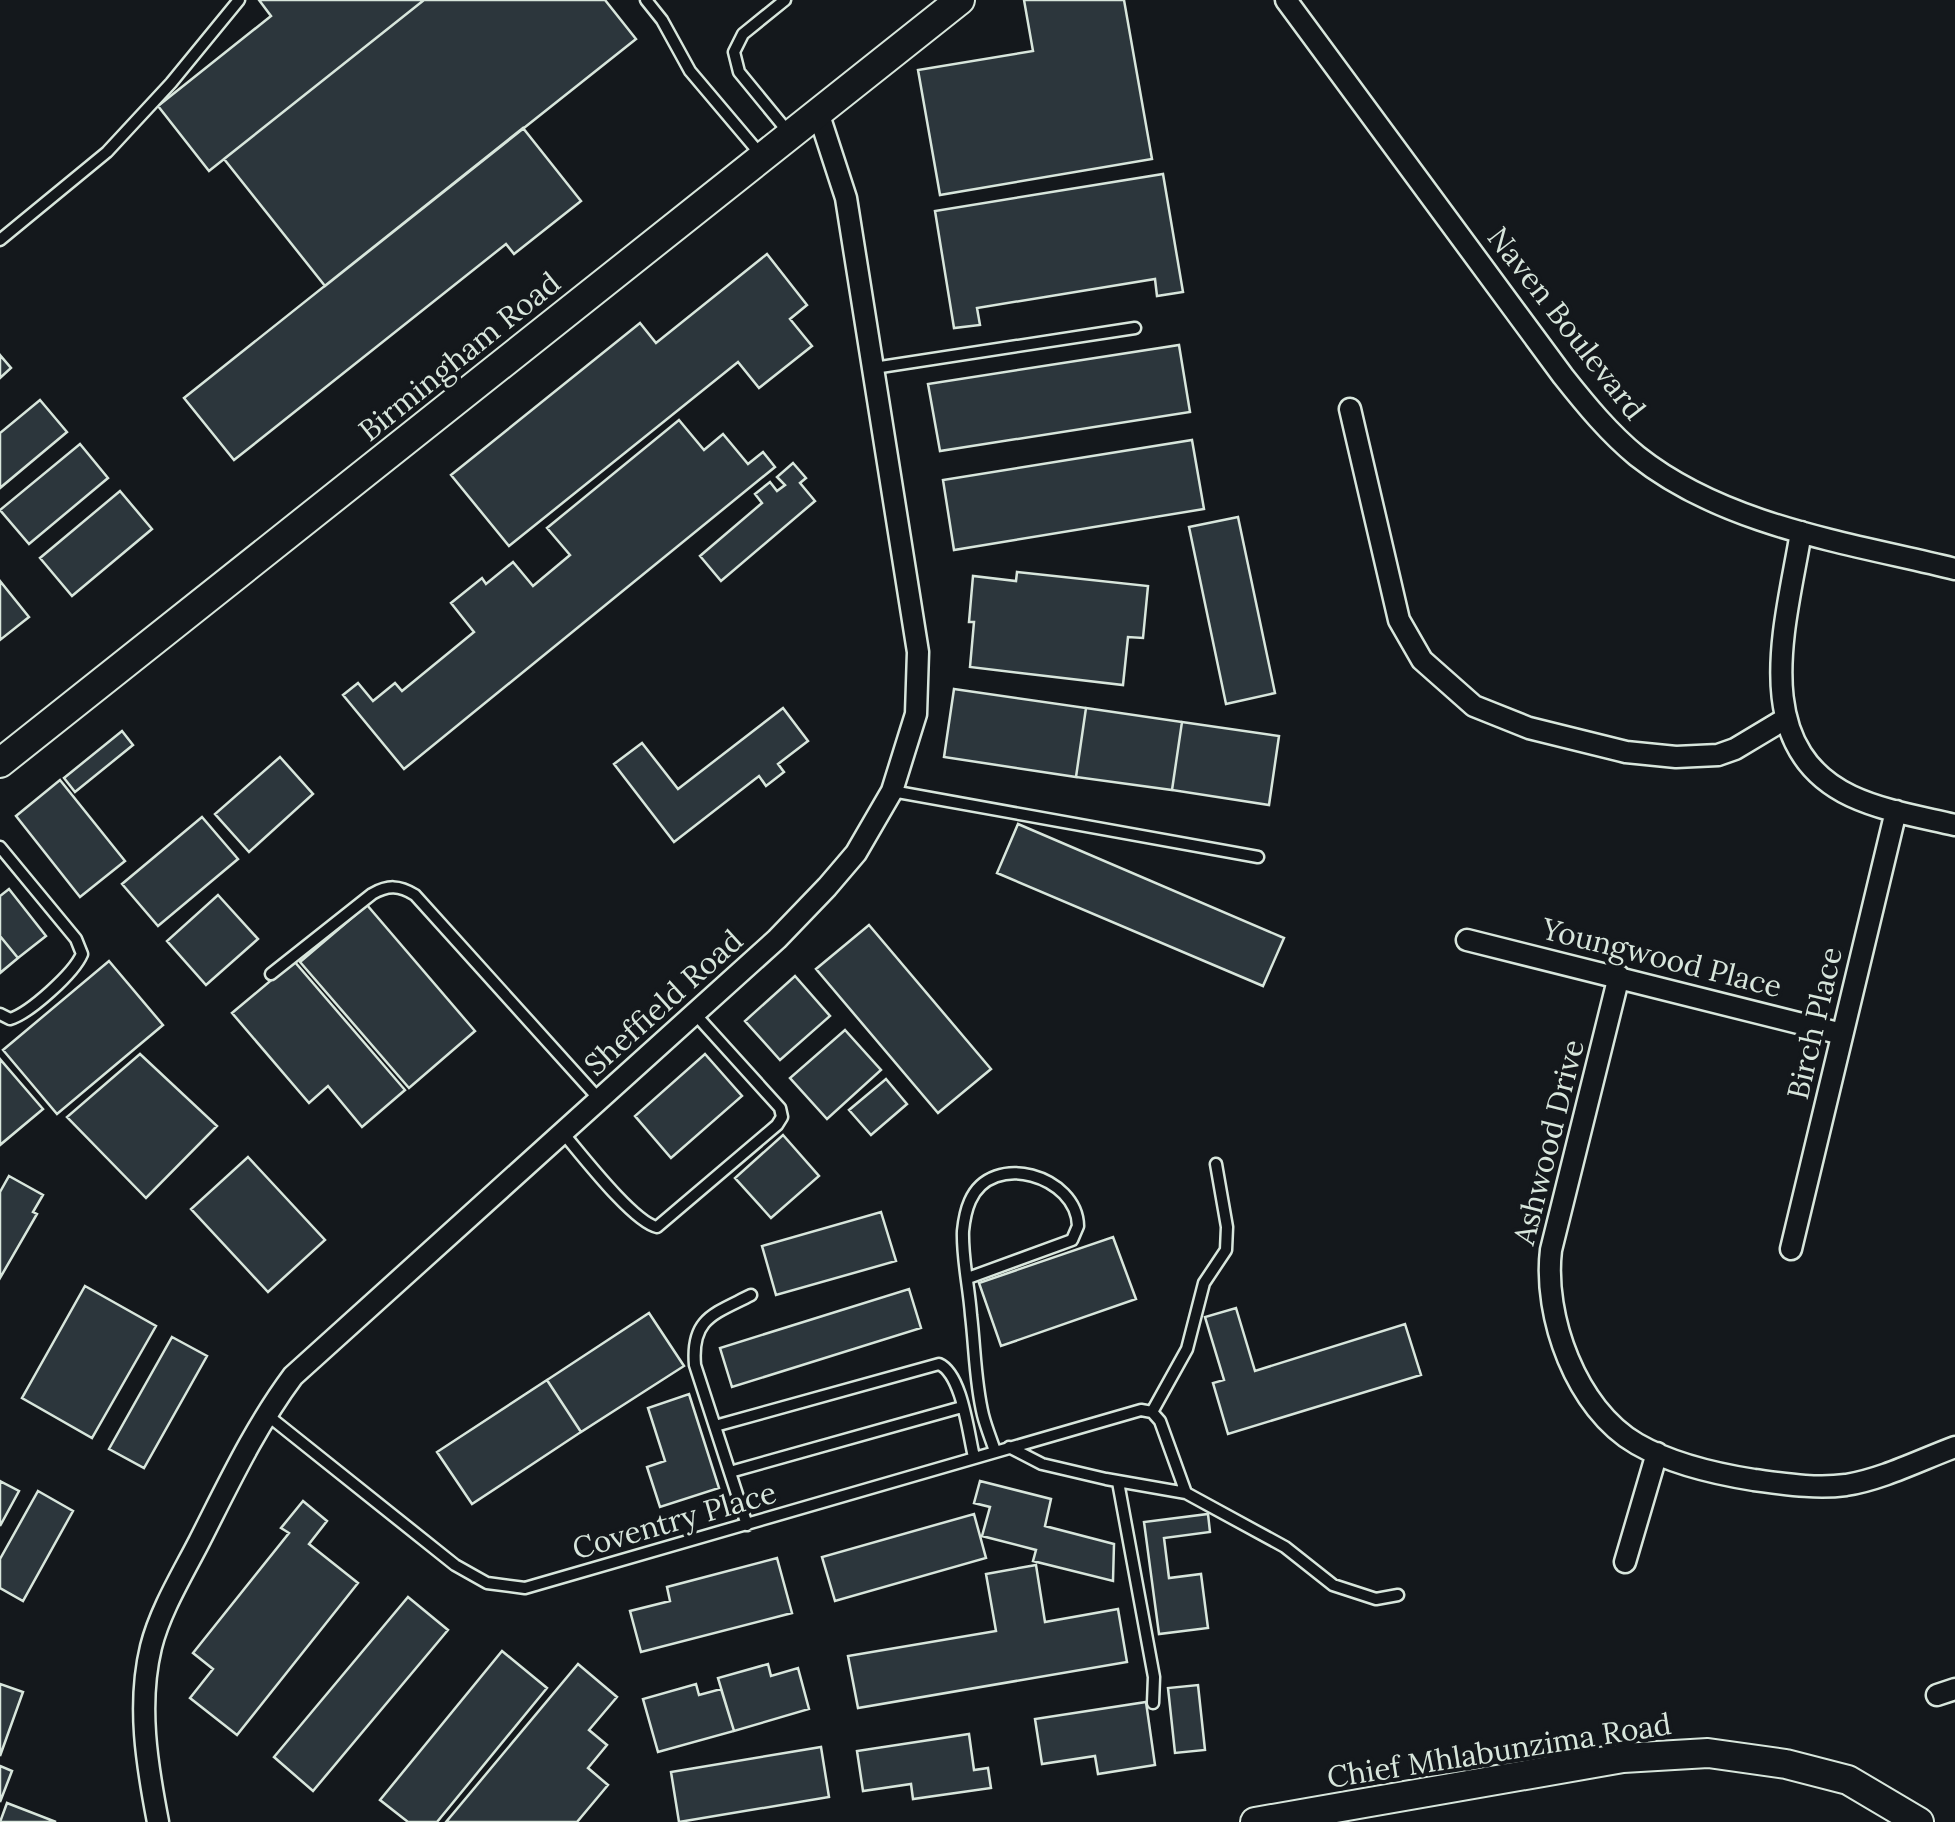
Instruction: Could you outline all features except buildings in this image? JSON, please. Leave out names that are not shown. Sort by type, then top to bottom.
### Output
[{"type":"street","name":"Birmingham Road","points":[[0,763],[960,0]]},
{"type":"street","name":"Naven Boulevard","points":[[1286,0],[1564,376],[1613,434],[1666,476],[1747,514],[1801,532],[1955,569]]},
{"type":"street","name":"Sheffield Road","points":[[158,1822],[147,1762],[144,1709],[151,1646],[172,1595],[265,1413],[293,1376],[777,939],[856,853],[892,791],[916,714],[919,667],[913,605],[846,198],[818,112]]},
{"type":"street","points":[[1350,409],[1399,620],[1422,660],[1474,706],[1529,728],[1626,752],[1676,758],[1718,755],[1784,720]]},
{"type":"street","points":[[1801,532],[1781,659],[1784,720],[1800,753],[1831,784],[1852,796],[1955,825]]},
{"type":"street","name":"Birch Place","points":[[1791,1250],[1896,811]]},
{"type":"street","name":"Youngwood Place","points":[[1467,940],[1842,1034]]},
{"type":"street","name":"Ashwood Drive","points":[[1619,976],[1551,1250],[1549,1298],[1566,1352],[1592,1399],[1620,1432],[1657,1453],[1733,1476],[1824,1487],[1867,1480],[1955,1447]]},
{"type":"street","points":[[1626,1562],[1657,1453]]},
{"type":"street","name":"Chief Mhlabunzima Road","points":[[1254,1822],[1623,1758],[1708,1754],[1786,1764],[1848,1780],[1919,1822]]},
{"type":"lane","points":[[0,240],[107,152],[171,83],[239,0]]},
{"type":"lane","points":[[646,0],[662,20],[690,71],[762,156]]},
{"type":"lane","points":[[785,0],[743,34],[734,52],[743,78],[790,134]]},
{"type":"lane","points":[[874,368],[1135,328]]},
{"type":"lane","points":[[892,791],[1258,857]]},
{"type":"lane","points":[[0,846],[76,939],[82,954],[75,968],[22,1014],[10,1018],[0,1014]]},
{"type":"lane","points":[[271,974],[372,894],[386,887],[399,887],[415,895],[599,1099]]},
{"type":"lane","points":[[562,1132],[635,1214],[656,1227],[776,1126],[782,1116],[780,1108],[695,1014]]},
{"type":"lane","points":[[1186,1493],[1162,1427],[1147,1411],[1187,1350],[1204,1283],[1226,1250],[1227,1227],[1216,1164]]},
{"type":"lane","points":[[968,1278],[1072,1240],[1078,1226],[1072,1204],[1047,1181],[1007,1173],[982,1185],[970,1202],[964,1225],[968,1278],[983,1414],[995,1451]]},
{"type":"lane","points":[[747,1525],[695,1366],[693,1345],[696,1331],[715,1314],[751,1295]]},
{"type":"lane","points":[[715,1426],[934,1364],[952,1372],[974,1457]]},
{"type":"lane","points":[[730,1472],[962,1406]]},
{"type":"lane","name":"Coventry Place","points":[[265,1413],[455,1565],[487,1583],[525,1588],[1009,1447],[1147,1411]]},
{"type":"lane","points":[[1009,1447],[1042,1464],[1186,1493],[1285,1546],[1333,1585],[1376,1599],[1398,1595]]},
{"type":"lane","points":[[1118,1482],[1154,1677],[1153,1703]]}]
